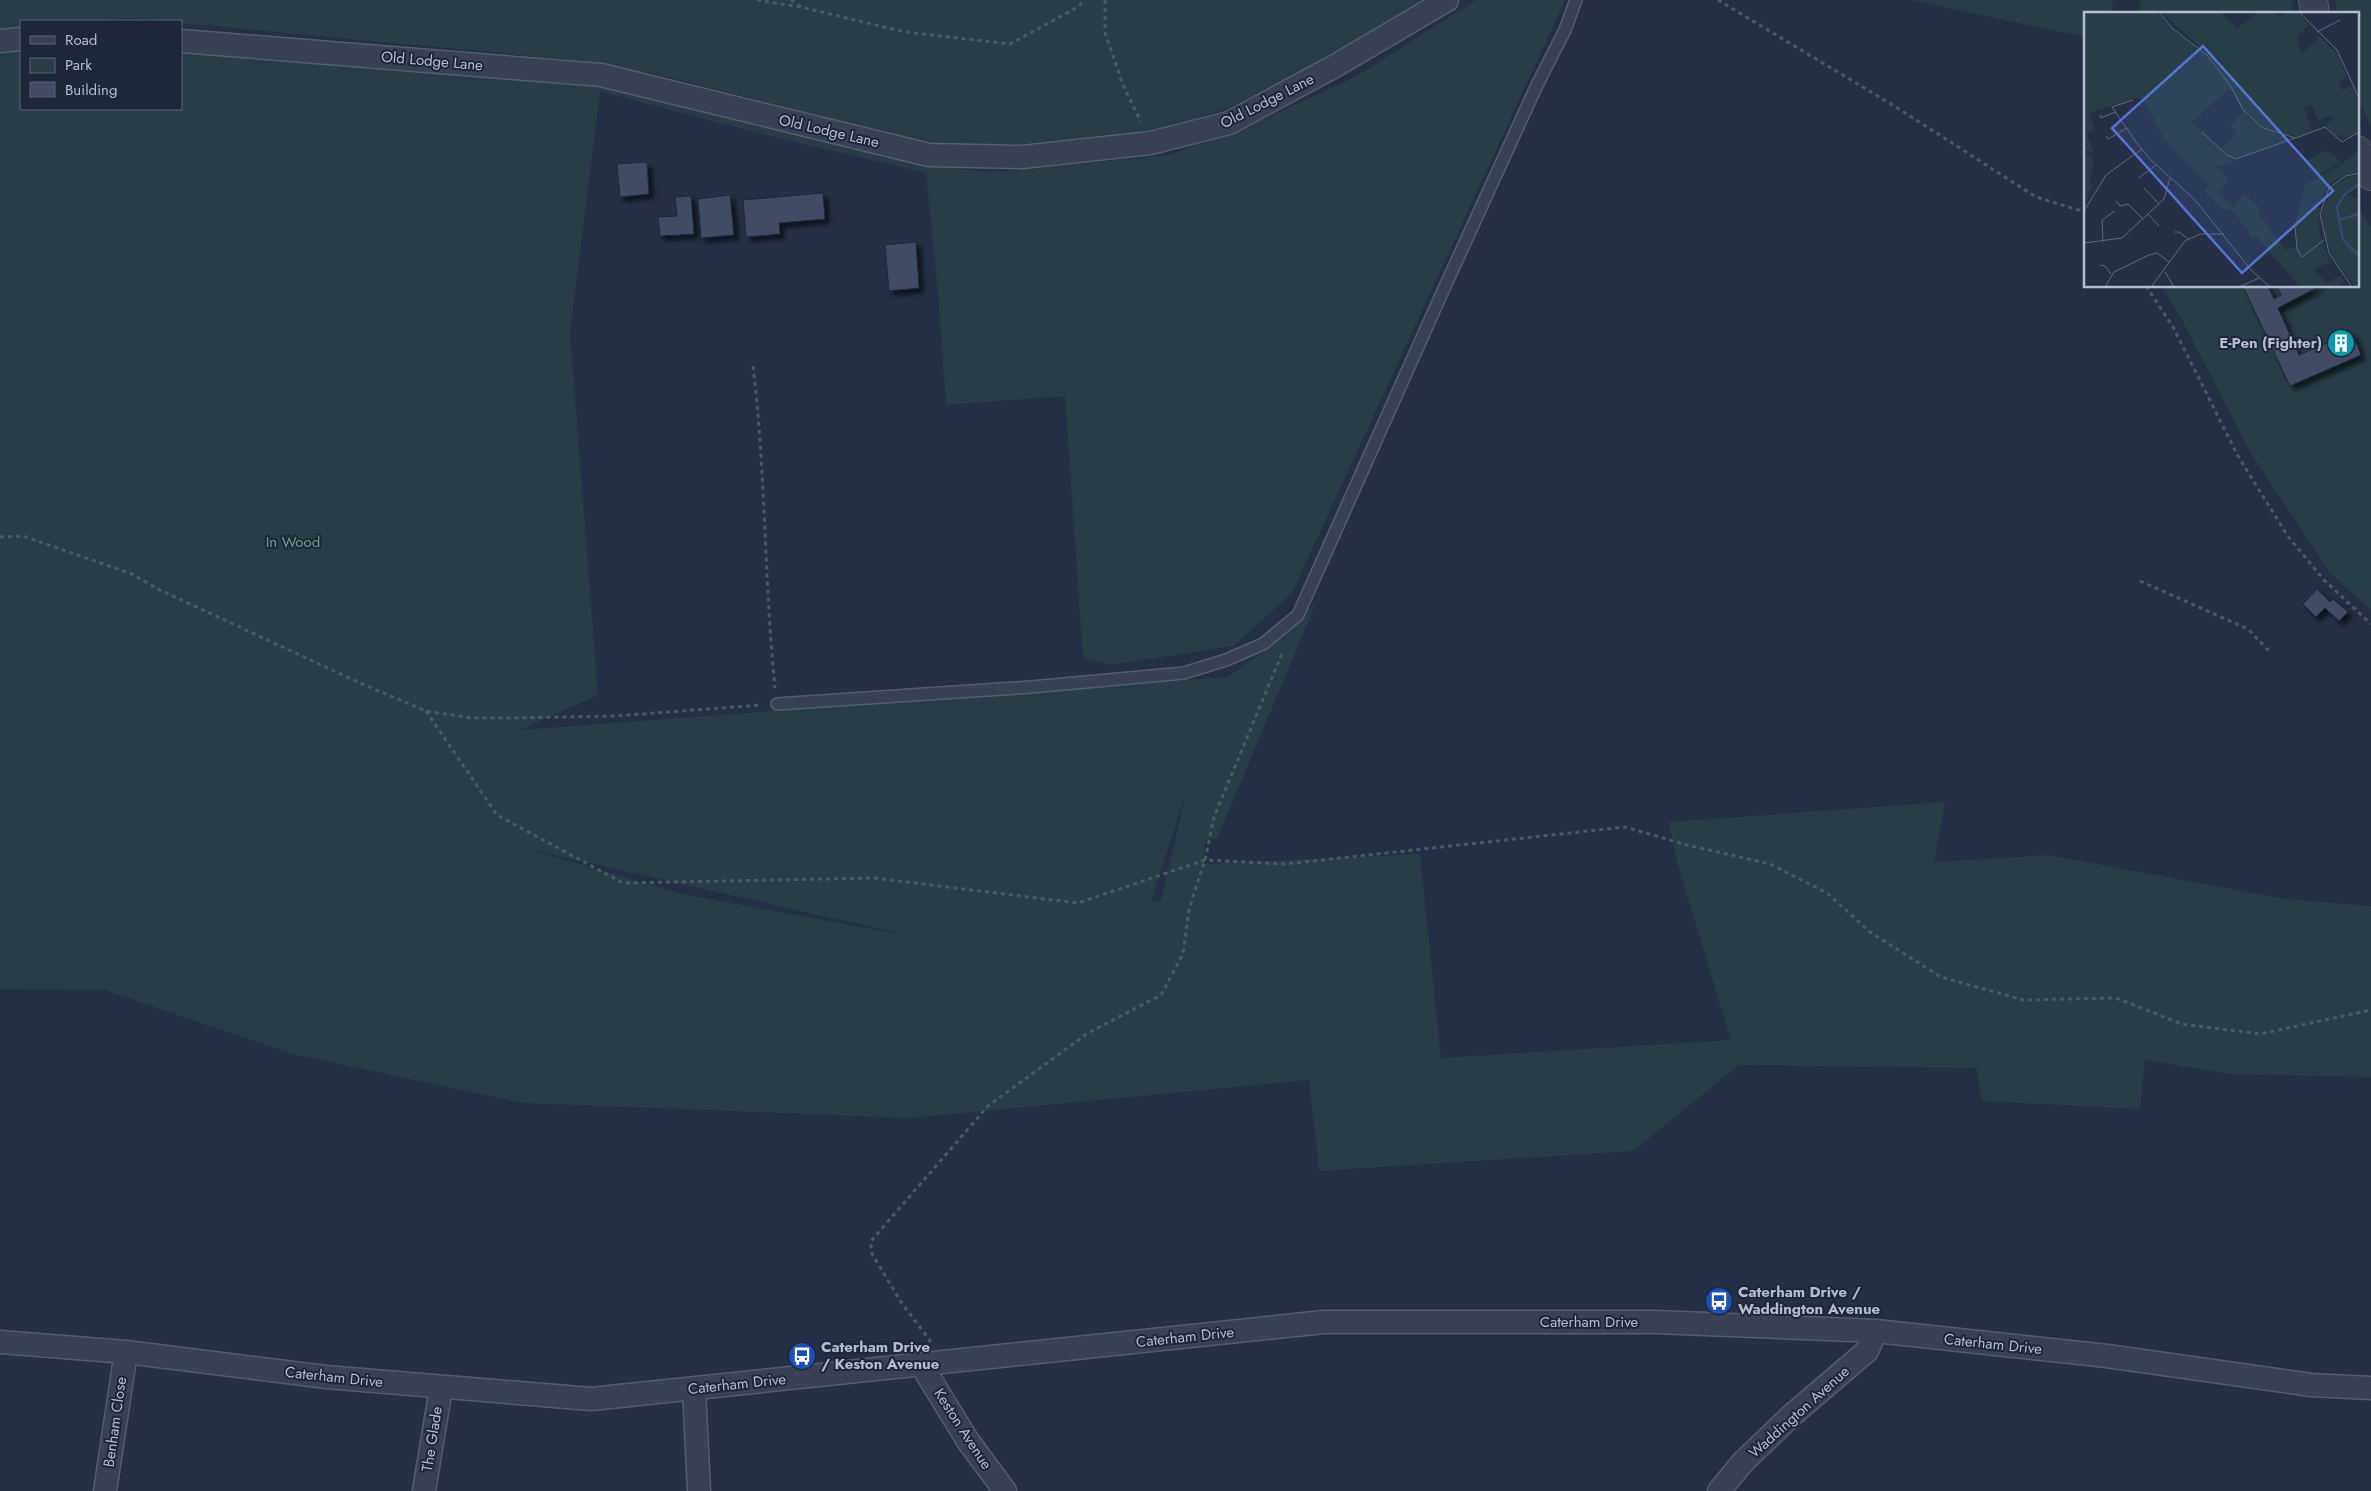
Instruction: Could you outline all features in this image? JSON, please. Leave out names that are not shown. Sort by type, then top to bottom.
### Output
[{"type":"street","name":"Old Lodge Lane","points":[[182,41],[601,75],[929,155],[1022,158],[1151,143],[1229,123],[1335,66],[1447,0]]},
{"type":"street","points":[[0,41],[20,39]]},
{"type":"street","points":[[2358,152],[2371,176]]},
{"type":"street","name":"Caterham Drive","points":[[0,1342],[126,1352],[326,1377],[591,1399],[922,1366],[1324,1322],[1654,1322],[1876,1331],[2108,1356],[2311,1385],[2371,1388]]},
{"type":"street","name":"Waddington Avenue","points":[[1719,1491],[1743,1462],[1792,1415],[1867,1351],[1876,1331]]},
{"type":"street","name":"Benham Close","points":[[105,1491],[126,1352]]},
{"type":"street","name":"Keston Avenue","points":[[922,1366],[968,1440],[1005,1491]]},
{"type":"street","name":"The Glade","points":[[424,1491],[441,1388]]},
{"type":"street","points":[[694,1389],[699,1491]]},
{"type":"lane","points":[[777,704],[1031,687],[1184,673],[1226,660],[1263,644],[1298,615],[1446,284],[1537,85],[1565,30],[1576,0]]},
{"type":"path","points":[[757,0],[801,7],[904,32],[1010,44],[1078,7],[1084,0]]},
{"type":"path","points":[[791,0],[801,7]]},
{"type":"path","points":[[1105,0],[1105,33],[1124,85],[1151,143]]},
{"type":"path","points":[[1718,0],[1896,107],[2036,197],[2084,212]]},
{"type":"path","points":[[2147,288],[2173,327],[2238,456],[2288,535],[2324,580],[2371,624]]},
{"type":"path","points":[[0,537],[23,536],[132,574],[160,590],[352,679],[426,711],[472,718],[518,718],[615,716],[777,704],[771,648],[761,433],[753,366]]},
{"type":"path","points":[[2140,580],[2248,629],[2269,651]]},
{"type":"path","points":[[947,1362],[901,1302],[871,1252],[871,1241],[988,1106],[1088,1033],[1161,995],[1183,954],[1189,910],[1205,860],[1214,817],[1298,615]]},
{"type":"path","points":[[426,711],[497,814],[623,883],[874,878],[1078,903],[1205,860],[1285,864],[1625,827],[1687,845],[1770,864],[1827,893],[1870,932],[1941,977],[2023,1000],[2116,998],[2182,1024],[2260,1034],[2371,1010]]},
{"type":"green space","points":[[0,0],[1434,0],[1405,18],[1226,109],[1158,130],[1022,144],[937,146],[668,77],[594,62],[182,23],[182,20],[128,18],[105,20],[20,20],[20,28],[0,30]]},
{"type":"green space","name":"In Wood","points":[[1476,0],[1565,0],[1292,593],[1234,646],[1111,665],[1083,658],[1065,396],[946,405],[938,292],[926,173],[770,136],[600,91],[570,332],[598,695],[520,730],[1227,677],[1265,651],[1317,601],[1217,839],[1206,840],[1202,864],[1420,854],[1441,1058],[1731,1040],[1677,862],[1669,822],[1945,802],[1934,862],[2049,855],[2285,899],[2371,906],[2371,1077],[2230,1074],[2145,1060],[2140,1109],[1982,1101],[1976,1068],[1739,1065],[1633,1151],[1319,1171],[1309,1080],[910,1118],[523,1103],[292,1054],[105,990],[0,989],[0,52],[20,50],[20,110],[182,110],[182,51],[599,81],[935,167],[995,172],[1168,155],[1253,124],[1355,77]],"holes":[[[1186,793],[1161,900],[1151,901]],[[527,849],[916,937],[682,894]]]},
{"type":"green space","points":[[1910,0],[2113,0],[2110,12],[2084,12],[2084,37]]},
{"type":"green space","points":[[2141,0],[2292,0],[2294,12],[2138,12]]},
{"type":"green space","points":[[2335,0],[2371,0],[2371,126],[2358,99],[2358,12],[2338,12]]},
{"type":"green space","points":[[2358,207],[2371,226],[2371,610],[2330,573],[2249,450],[2182,320],[2162,288],[2358,288]]},
{"type":"building","points":[[647,162],[649,194],[620,197],[617,164]]},
{"type":"building","points":[[823,193],[825,219],[779,223],[780,234],[746,237],[743,200]]},
{"type":"building","points":[[730,195],[734,235],[701,238],[698,199]]},
{"type":"building","points":[[691,196],[694,234],[660,236],[658,217],[677,216],[675,197]]},
{"type":"building","points":[[916,242],[919,288],[889,291],[885,245]]},
{"type":"building","name":"E-Pen (Fighter)","points":[[2244,288],[2269,288],[2274,299],[2281,295],[2278,288],[2316,288],[2278,308],[2299,355],[2352,332],[2361,355],[2290,386]]},
{"type":"building","points":[[2317,589],[2330,602],[2333,599],[2348,612],[2339,621],[2325,608],[2316,617],[2303,604]]},
{"type":"place","name":"E-Pen (Fighter)","points":[[2341,343]]},
{"type":"place","name":"Caterham Drive / Waddington Avenue","points":[[1719,1301]]},
{"type":"place","name":"Caterham Drive / Keston Avenue","points":[[802,1356]]}]
